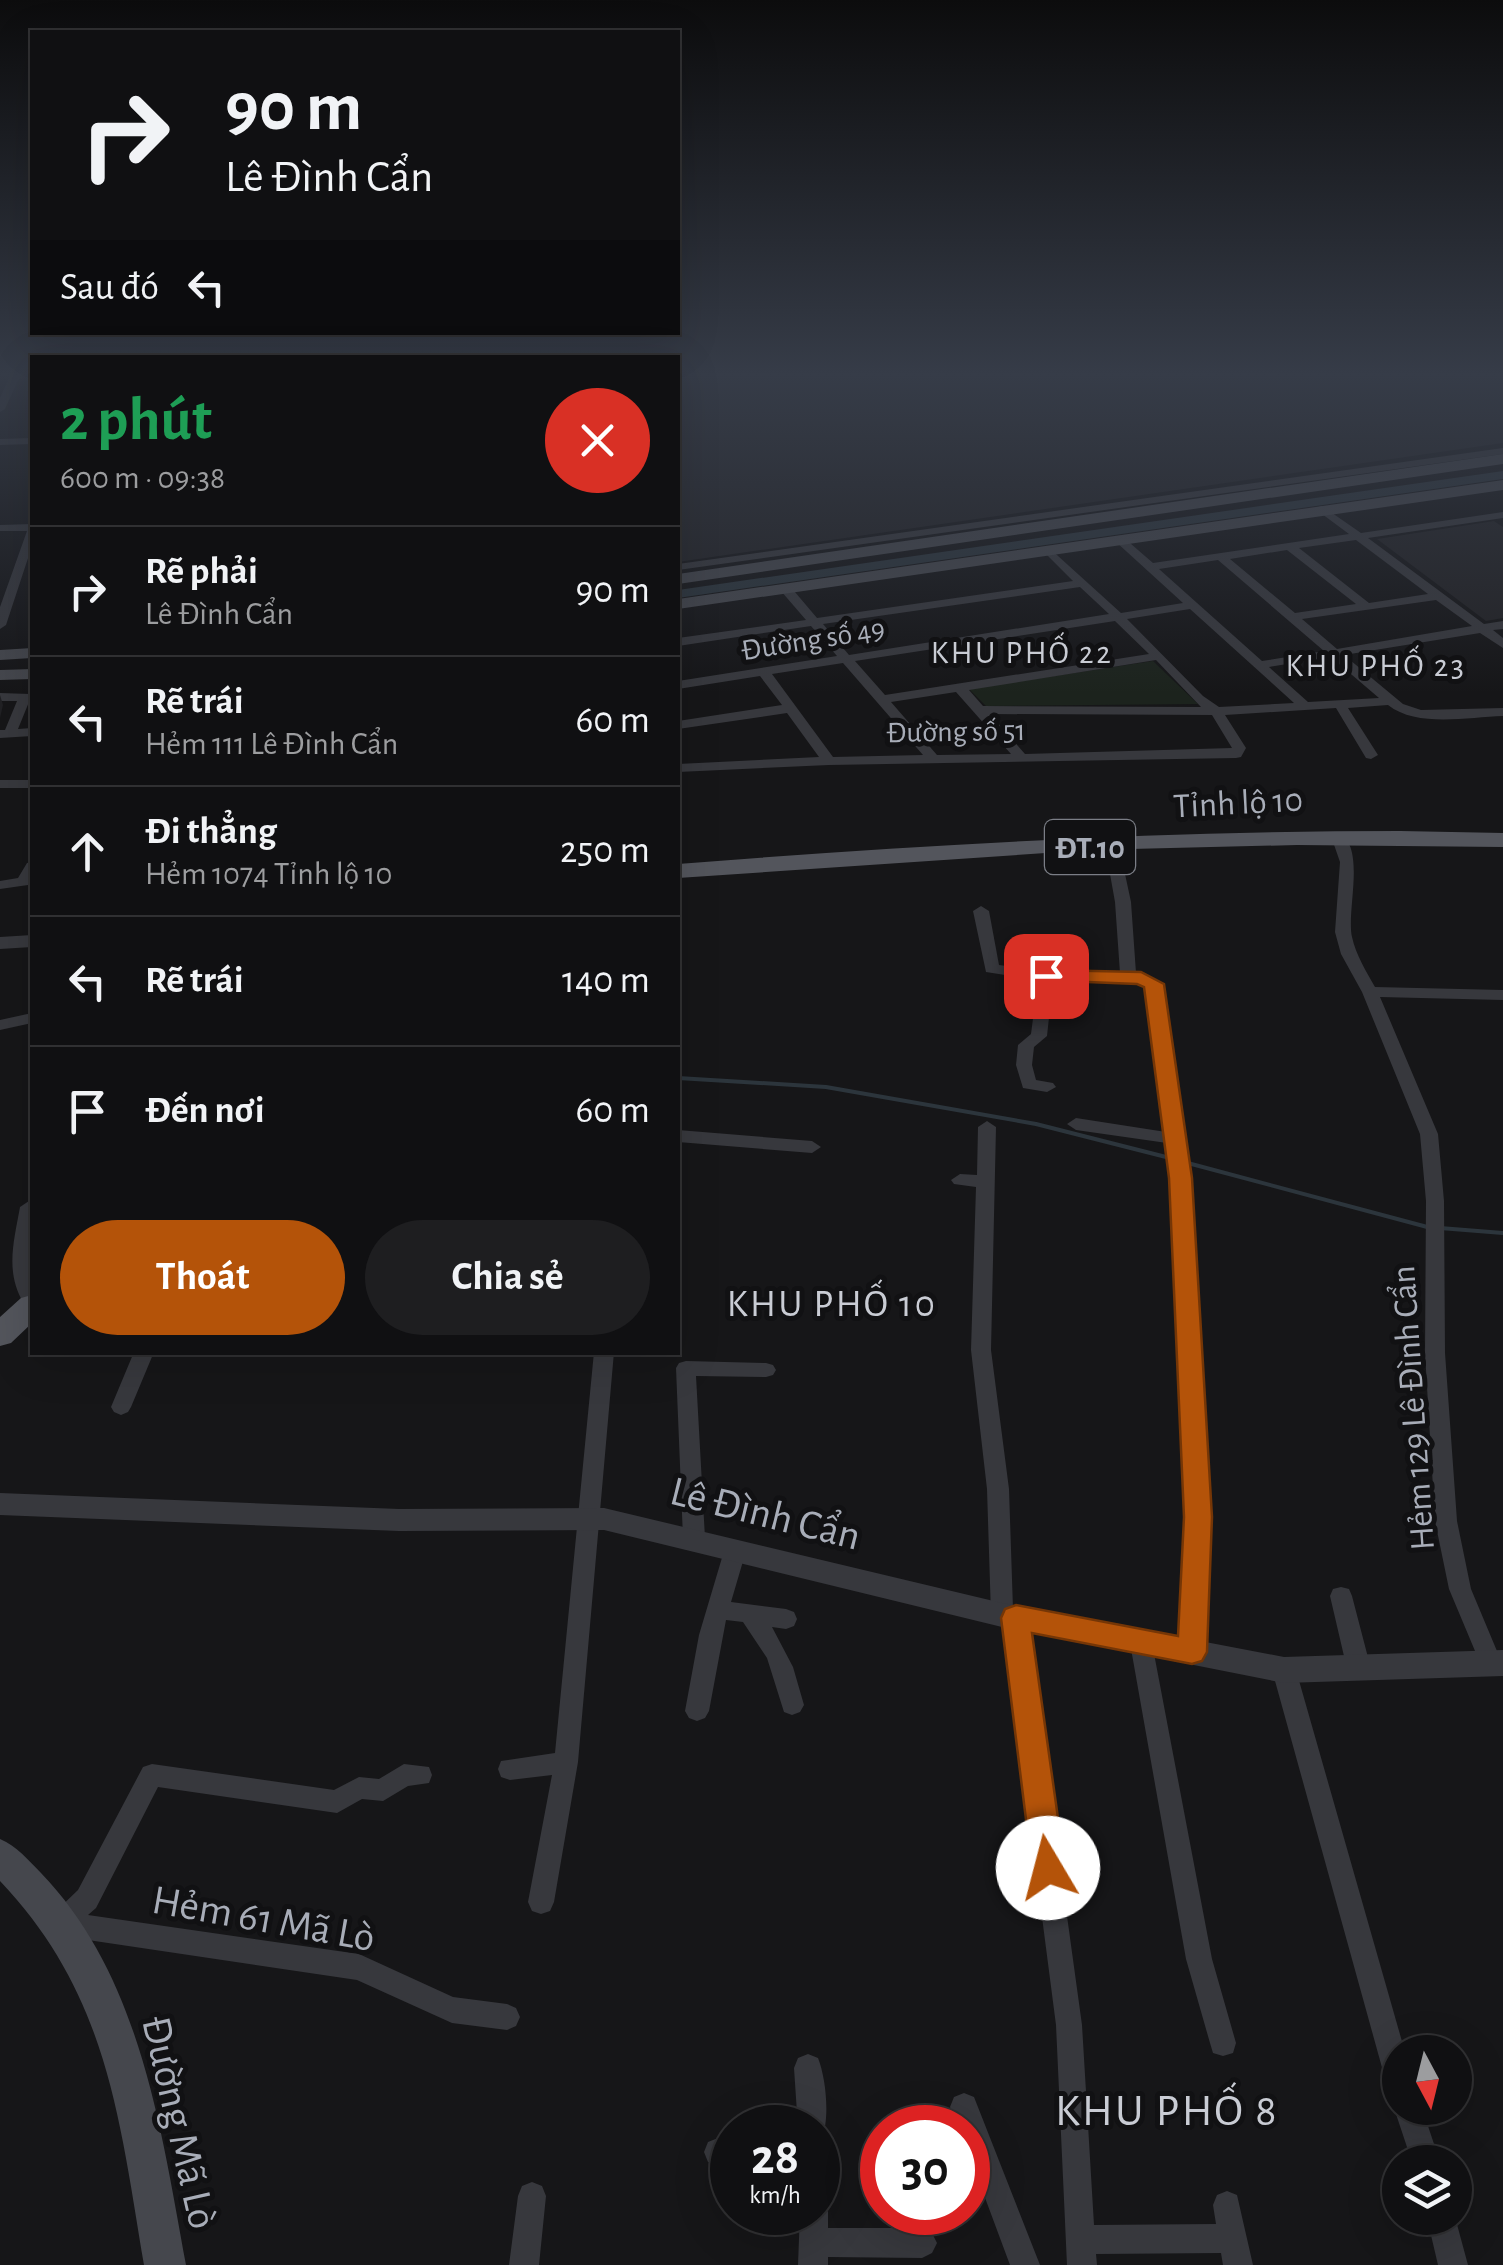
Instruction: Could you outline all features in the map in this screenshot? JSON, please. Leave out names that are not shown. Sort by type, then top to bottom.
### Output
[{"type":"main road","points":[[680,604],[785,588],[916,557],[1353,482]]},
{"type":"main road","points":[[1471,487],[1480,482]]},
{"type":"main road","points":[[680,579],[916,557],[1047,550],[1503,485]]},
{"type":"main road","points":[[1285,492],[1316,510]]},
{"type":"main road","points":[[0,655],[30,654]]},
{"type":"main road","points":[[0,675],[30,674]]},
{"type":"main road","name":"Tỉnh lộ 10","points":[[680,872],[1338,836],[1503,840]]},
{"type":"main road","points":[[0,1335],[30,1308]]},
{"type":"main road","name":"Đường Mã Lò","points":[[0,1856],[61,1924],[103,2002],[133,2090],[166,2265]]},
{"type":"street","points":[[680,567],[1285,482]]},
{"type":"street","points":[[1316,510],[1361,536],[1503,644]]},
{"type":"street","points":[[1150,566],[1500,518]]},
{"type":"street","points":[[0,528],[30,529]]},
{"type":"street","points":[[2,617],[30,535]]},
{"type":"street","points":[[1119,539],[1306,707]]},
{"type":"street","points":[[1290,546],[1367,607]]},
{"type":"street","points":[[1047,550],[1159,656],[1198,699],[1216,711]]},
{"type":"street","points":[[1220,556],[1389,701],[1411,712],[1503,712]]},
{"type":"street","points":[[680,642],[1082,583]]},
{"type":"street","points":[[785,588],[933,759]]},
{"type":"street","points":[[1294,618],[1440,596]]},
{"type":"street","name":"Đường số 49","points":[[680,685],[1192,604]]},
{"type":"street","points":[[1260,665],[1503,625]]},
{"type":"street","points":[[881,700],[1159,656]]},
{"type":"street","points":[[764,672],[829,760]]},
{"type":"street","points":[[958,688],[1022,758]]},
{"type":"street","points":[[0,697],[25,697],[5,734]]},
{"type":"street","points":[[979,710],[1216,711],[1389,701]]},
{"type":"street","points":[[1340,704],[1371,755]]},
{"type":"street","points":[[680,725],[790,708]]},
{"type":"street","name":"Đường số 51","points":[[680,768],[829,760],[1236,754],[1238,748],[1216,711]]},
{"type":"street","points":[[5,734],[30,732]]},
{"type":"street","points":[[0,784],[30,784]]},
{"type":"street","name":"Hẻm 129 Lê Đình Cẩn","points":[[1338,836],[1347,862],[1344,932],[1350,954],[1370,992],[1429,1134],[1435,1201],[1446,1521],[1460,1589],[1497,1663]]},
{"type":"street","points":[[1112,846],[1123,902],[1128,978]]},
{"type":"street","points":[[0,885],[24,882],[30,870]]},
{"type":"street","points":[[981,910],[992,969],[1046,976],[1141,978],[1154,984],[1180,1178],[1198,1517],[1192,1652]]},
{"type":"street","points":[[0,944],[30,941]]},
{"type":"street","points":[[1046,976],[1039,1036],[1026,1045],[1024,1065],[1028,1084],[1046,1087]]},
{"type":"street","points":[[1370,992],[1503,995]]},
{"type":"street","points":[[0,1025],[30,1018]]},
{"type":"street","points":[[1076,1124],[1177,1145]]},
{"type":"street","points":[[987,1127],[980,1350],[1009,1616],[1070,2026],[1082,2253],[1235,2251],[1227,2204]]},
{"type":"street","points":[[680,1136],[812,1147]]},
{"type":"street","points":[[960,1180],[986,1182]]},
{"type":"street","points":[[30,1219],[24,1259],[30,1292]]},
{"type":"street","points":[[121,1407],[143,1355]]},
{"type":"street","points":[[540,1902],[566,1762],[604,1355]]},
{"type":"street","points":[[694,1538],[686,1368],[766,1370]]},
{"type":"street","name":"Lê Đình Cẩn","points":[[0,1504],[399,1520],[590,1517],[694,1538],[1009,1616],[1284,1670],[1497,1663]]},
{"type":"street","points":[[697,1712],[717,1609],[735,1551]]},
{"type":"street","points":[[1341,1596],[1360,1669]]},
{"type":"street","points":[[717,1609],[786,1619]]},
{"type":"street","points":[[750,1614],[785,1666],[792,1705]]},
{"type":"street","points":[[1141,1643],[1199,1959],[1223,2043]]},
{"type":"street","points":[[1284,1670],[1387,2035]]},
{"type":"street","points":[[510,1768],[566,1762]]},
{"type":"street","points":[[61,1924],[87,1899],[152,1775],[338,1802],[359,1788],[383,1790],[404,1775],[420,1775]]},
{"type":"street","name":"Hẻm 61 Mã Lò","points":[[61,1924],[359,1966],[452,2010],[506,2017]]},
{"type":"street","points":[[808,2068],[810,2105]]},
{"type":"street","points":[[990,2174],[1025,2265]]},
{"type":"street","points":[[524,2265],[532,2196]]},
{"type":"street","points":[[1446,2235],[1453,2265]]},
{"type":"street","points":[[813,2240],[922,2243]]},
{"type":"shaded area","points":[[680,482],[1235,482],[680,562]]},
{"type":"shaded area","points":[[1429,482],[1484,482],[680,598],[680,590]]},
{"type":"shaded area","points":[[1494,521],[1503,527],[1503,618],[1486,621],[1377,539]]},
{"type":"shaded area","points":[[1153,661],[1198,704],[986,706],[969,689]]},
{"type":"waterway","points":[[680,1078],[826,1087],[1036,1124],[1170,1158]]},
{"type":"waterway","points":[[1184,1162],[1431,1228]]},
{"type":"waterway","points":[[1440,1228],[1503,1233]]},
{"type":"district","name":"KHU PHỐ 22","points":[[1022,652]]},
{"type":"district","name":"KHU PHỐ 23","points":[[1376,665]]},
{"type":"district","name":"KHU PHỐ 10","points":[[832,1303]]},
{"type":"district","name":"KHU PHỐ 8","points":[[1167,2109]]},
{"type":"route","points":[[1046,976],[1141,978],[1154,984],[1179,1160],[1198,1517],[1192,1652],[1016,1618],[1048,1868]]}]
